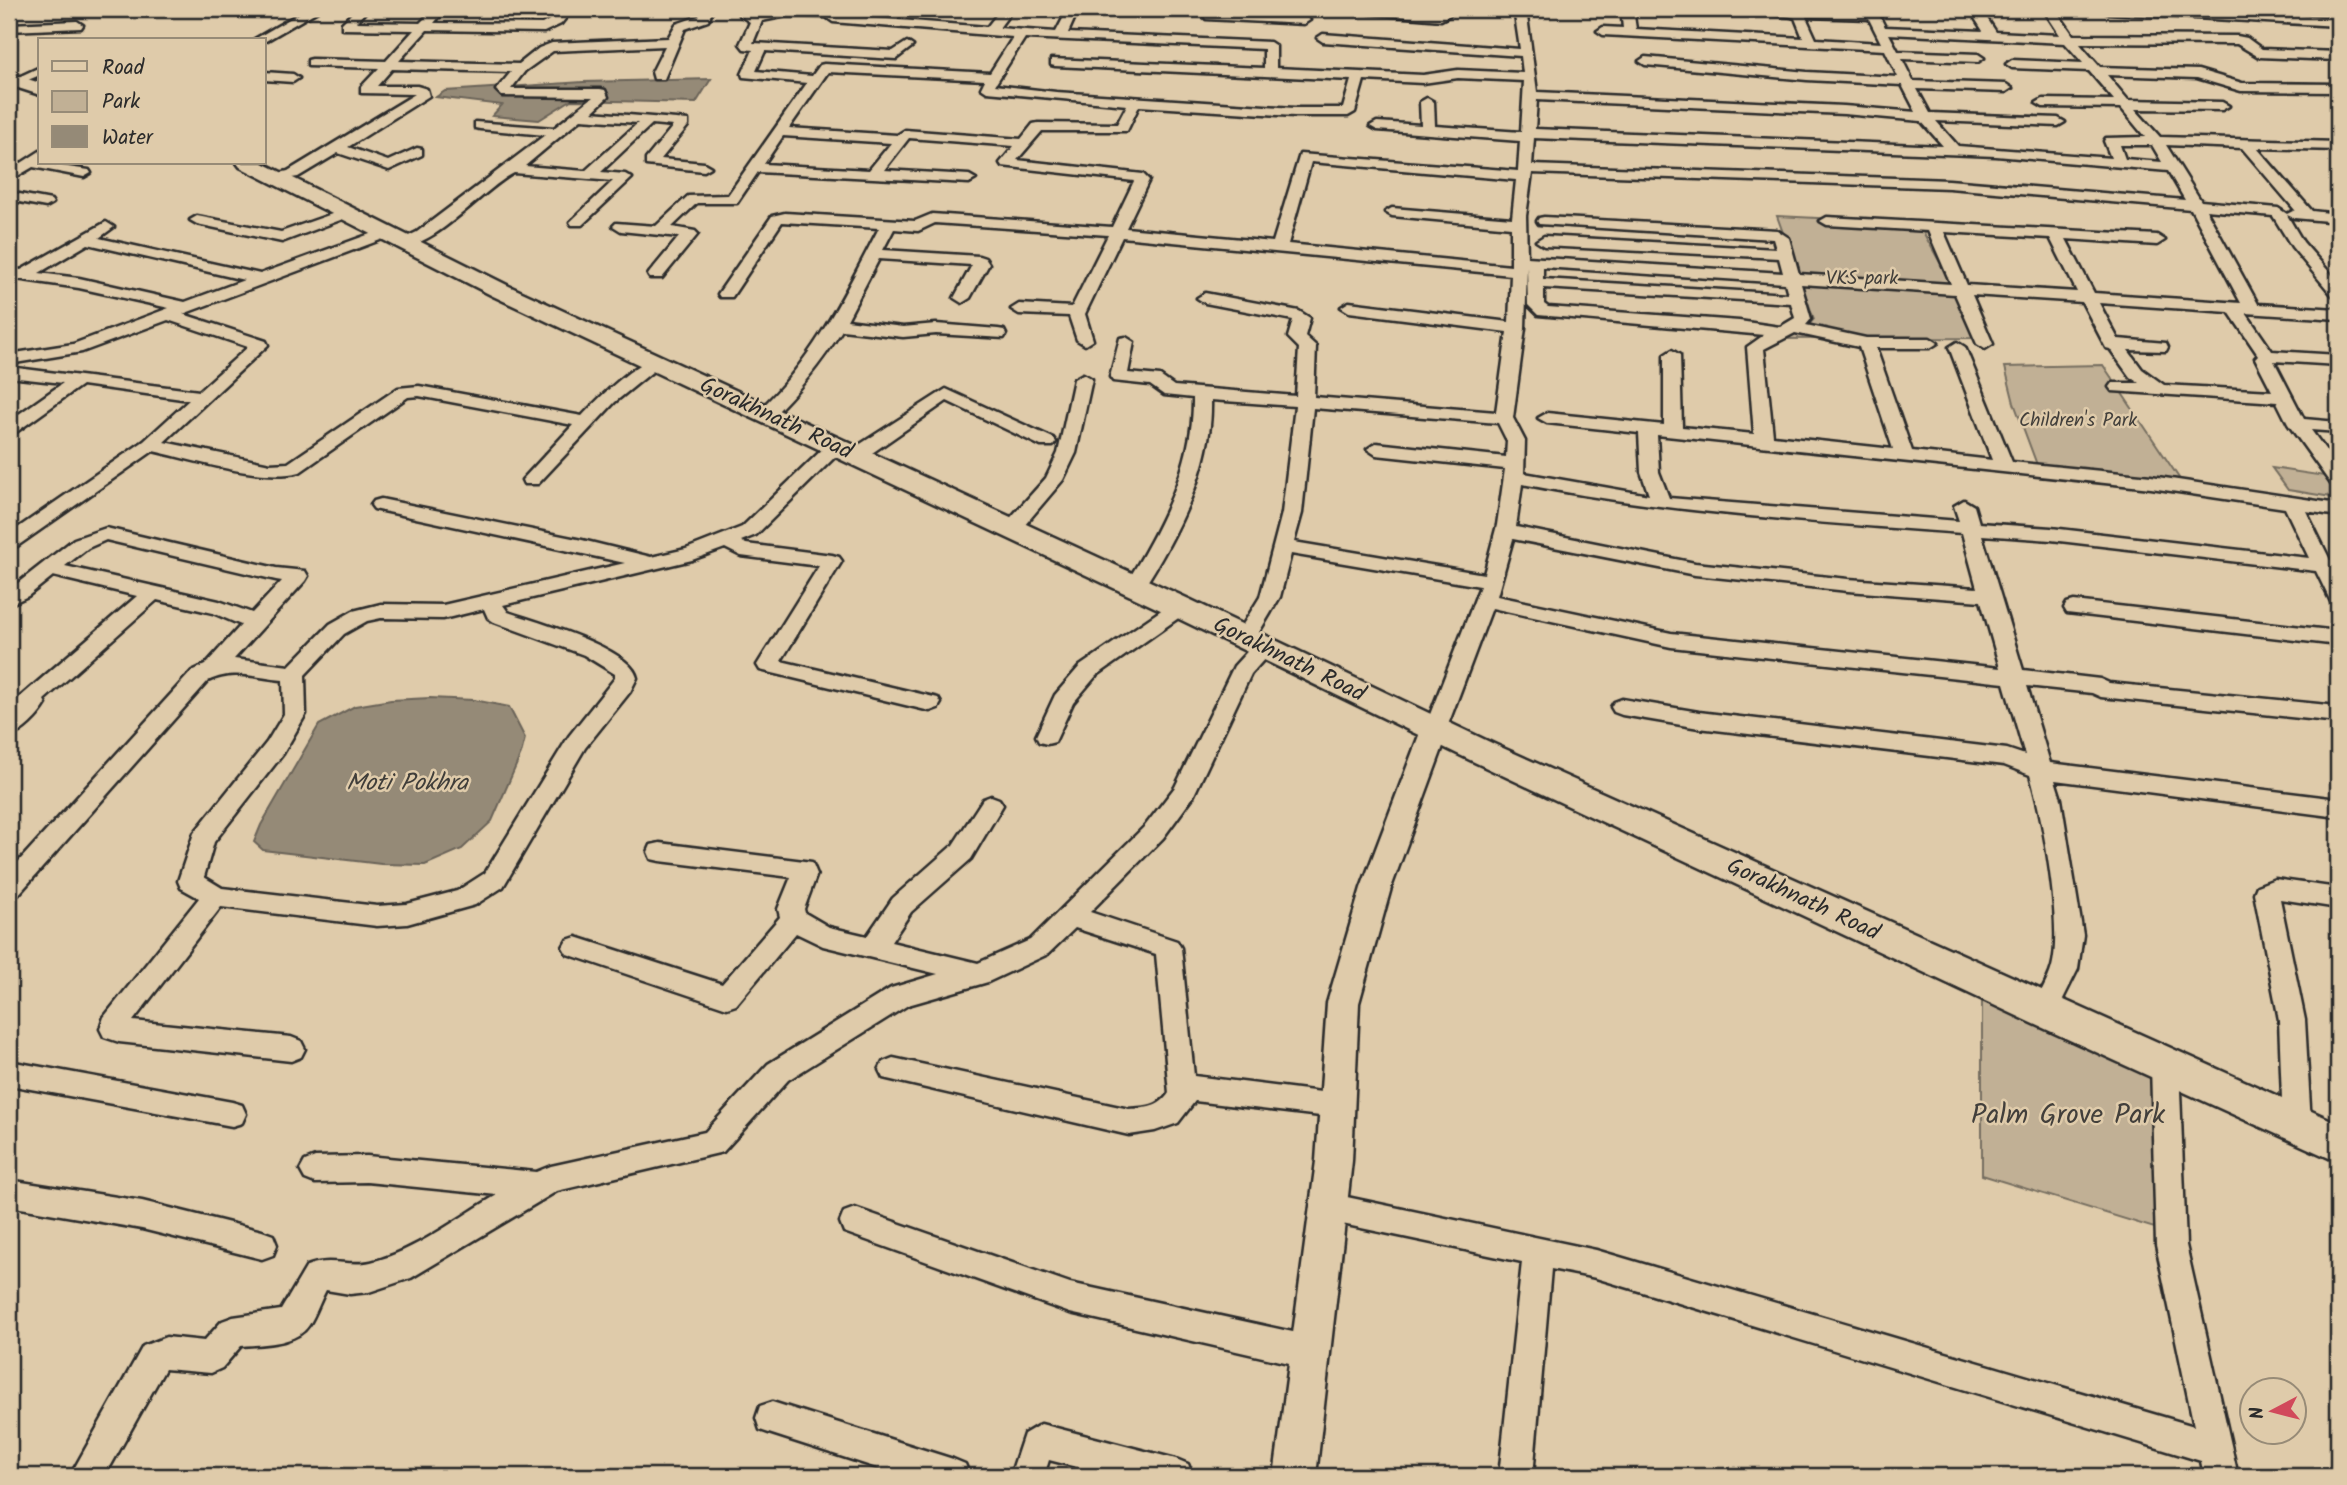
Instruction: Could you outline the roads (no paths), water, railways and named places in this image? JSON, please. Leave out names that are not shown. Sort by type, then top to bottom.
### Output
[{"type":"main road","points":[[12,80],[38,88]]},
{"type":"main road","name":"Gorakhnath Road","points":[[249,164],[501,291],[1180,607],[1435,730],[2044,1011],[2338,1143]]},
{"type":"street","points":[[262,38],[313,9]]},
{"type":"street","points":[[362,9],[346,26],[421,29],[544,28],[558,21],[567,9]]},
{"type":"street","points":[[277,178],[293,174],[422,96],[422,92],[417,90],[367,90],[440,9]]},
{"type":"street","points":[[659,76],[658,72],[680,27],[704,18],[707,9]]},
{"type":"street","points":[[990,32],[1007,9]]},
{"type":"street","points":[[1349,9],[1443,16],[1444,9]]},
{"type":"street","points":[[1295,1476],[1328,1207],[1343,1003],[1376,888],[1488,591],[1505,531],[1515,470],[1516,441],[1504,418],[1524,264],[1519,223],[1528,135],[1530,77],[1520,9]]},
{"type":"street","points":[[1627,9],[1630,32]]},
{"type":"street","points":[[1747,9],[1793,13],[1872,12],[1925,117],[1954,150]]},
{"type":"street","points":[[1975,9],[1990,34]]},
{"type":"street","points":[[2049,9],[2069,39],[2156,141],[2196,205],[2252,308]]},
{"type":"street","points":[[1060,36],[1072,11],[1117,10]]},
{"type":"street","points":[[10,30],[26,13]]},
{"type":"street","points":[[1793,13],[1800,16],[1811,43]]},
{"type":"street","points":[[750,14],[830,14],[833,18],[1060,36],[1304,20]]},
{"type":"street","points":[[750,14],[757,21],[746,44],[760,48],[896,55],[907,46]]},
{"type":"street","points":[[1915,15],[1921,30]]},
{"type":"street","points":[[2113,21],[2241,40],[2259,53],[2338,56]]},
{"type":"street","points":[[1880,30],[2069,39],[2113,21],[2338,22]]},
{"type":"street","points":[[10,30],[77,25]]},
{"type":"street","points":[[1205,25],[1270,46],[1270,71]]},
{"type":"street","points":[[1603,31],[1630,32],[1790,58],[1908,83],[2006,88]]},
{"type":"street","points":[[1021,34],[988,89],[1294,112],[1348,112],[1359,76]]},
{"type":"street","points":[[660,230],[692,199],[732,200],[824,68],[852,38]]},
{"type":"street","points":[[1323,38],[1527,53]]},
{"type":"street","points":[[312,63],[521,68],[527,66],[541,51],[552,47],[672,42]]},
{"type":"street","points":[[1645,61],[1790,58],[1811,43],[1978,58]]},
{"type":"street","points":[[760,48],[748,75],[816,80]]},
{"type":"street","points":[[1055,62],[1423,79],[1458,74],[1530,77]]},
{"type":"street","points":[[2012,64],[2198,74],[2241,87],[2338,88]]},
{"type":"street","points":[[9,359],[76,348],[260,279],[395,238],[422,235],[512,169],[601,97],[600,93],[506,93],[503,90],[521,68]]},
{"type":"street","points":[[824,68],[994,77]]},
{"type":"street","points":[[12,80],[38,72]]},
{"type":"street","points":[[266,76],[293,78]]},
{"type":"street","points":[[1530,96],[1786,125],[1954,150],[2172,167]]},
{"type":"street","points":[[1086,340],[1076,313],[1119,232],[1142,178],[1007,164],[1039,126],[1122,128],[1135,101]]},
{"type":"street","points":[[1427,102],[1428,130]]},
{"type":"street","points":[[2043,103],[2222,106]]},
{"type":"street","points":[[580,115],[683,123],[651,162],[704,167]]},
{"type":"street","points":[[1279,248],[1304,158],[1525,173],[1710,158],[1786,125],[1925,117],[2057,122]]},
{"type":"street","points":[[589,175],[649,120]]},
{"type":"street","points":[[480,125],[557,132]]},
{"type":"street","points":[[1377,126],[1528,135],[1949,184],[2278,212],[2336,220]]},
{"type":"street","points":[[779,132],[899,139]]},
{"type":"street","points":[[874,173],[905,134],[1024,143]]},
{"type":"street","points":[[2120,163],[2111,141],[2338,146]]},
{"type":"street","points":[[2247,145],[2306,215]]},
{"type":"street","points":[[338,148],[388,166],[417,152]]},
{"type":"street","points":[[9,176],[35,158]]},
{"type":"street","points":[[54,164],[83,173]]},
{"type":"street","points":[[512,169],[625,178],[577,222]]},
{"type":"street","points":[[754,169],[969,179]]},
{"type":"street","points":[[9,196],[46,203]]},
{"type":"street","points":[[1392,212],[1519,223]]},
{"type":"street","points":[[2278,212],[2297,244],[2338,292]]},
{"type":"street","points":[[197,220],[282,237],[346,213]]},
{"type":"street","points":[[726,295],[779,218],[921,226],[932,218],[1119,232],[1279,248],[2338,314]]},
{"type":"street","points":[[1544,221],[1657,218],[1777,234],[1803,319],[1755,347],[1764,440]]},
{"type":"street","points":[[1657,218],[1670,321]]},
{"type":"street","points":[[1827,221],[2157,240]]},
{"type":"street","points":[[765,414],[786,397],[832,337],[889,224]]},
{"type":"street","points":[[621,226],[690,234],[656,275]]},
{"type":"street","points":[[16,274],[106,227]]},
{"type":"street","points":[[1934,227],[1985,344]]},
{"type":"street","points":[[2055,233],[2112,344],[2160,347]]},
{"type":"street","points":[[85,239],[260,279]]},
{"type":"street","points":[[1544,241],[1785,254]]},
{"type":"street","points":[[873,254],[979,261],[981,264],[961,298]]},
{"type":"street","points":[[1524,264],[1536,283],[1537,308],[1544,312],[1787,330],[1866,343],[1930,343]]},
{"type":"street","points":[[16,274],[79,283],[186,307]]},
{"type":"street","points":[[1536,283],[1797,299]]},
{"type":"street","points":[[87,1476],[154,1357],[166,1353],[211,1357],[233,1332],[287,1324],[297,1315],[309,1287],[318,1276],[351,1279],[400,1268],[551,1179],[712,1143],[778,1072],[900,996],[979,974],[1039,947],[1154,832],[1185,791],[1254,643],[1270,597],[1292,513],[1305,401],[1308,346],[1296,335],[1301,317],[1205,298]]},
{"type":"street","points":[[1349,307],[1517,328]]},
{"type":"street","points":[[2234,307],[2267,356]]},
{"type":"street","points":[[1019,309],[1076,313]]},
{"type":"street","points":[[9,543],[150,445],[260,345],[167,314]]},
{"type":"street","points":[[837,324],[903,332],[936,329],[998,334]]},
{"type":"street","points":[[1126,342],[1120,378],[1154,380],[1170,391],[1504,418]]},
{"type":"street","points":[[1866,343],[1904,455]]},
{"type":"street","points":[[2117,346],[2136,373],[2160,390]]},
{"type":"street","points":[[1958,347],[2004,466]]},
{"type":"street","points":[[1672,355],[1673,431]]},
{"type":"street","points":[[2267,356],[2338,360]]},
{"type":"street","points":[[2267,356],[2264,358],[2271,374],[2297,424],[2338,480]]},
{"type":"street","points":[[531,480],[609,398],[654,363]]},
{"type":"street","points":[[9,372],[203,397]]},
{"type":"street","points":[[9,429],[79,379]]},
{"type":"street","points":[[1011,529],[1054,480],[1067,453],[1083,379]]},
{"type":"street","points":[[2118,387],[2284,397]]},
{"type":"street","points":[[150,445],[270,470],[293,468],[390,401],[404,392],[411,391],[433,392],[586,422]]},
{"type":"street","points":[[492,600],[495,613],[501,617],[592,650],[625,671],[626,678],[622,687],[577,742],[494,880],[467,898],[442,906],[377,916],[217,897],[190,881],[203,839],[275,748],[295,715],[295,673],[337,629],[359,616],[381,611],[443,612],[492,600],[692,554],[749,531],[845,452],[946,394],[1047,442]]},
{"type":"street","points":[[1134,587],[1155,556],[1187,477],[1201,430],[1202,394]]},
{"type":"street","points":[[1547,418],[2151,482],[2338,510]]},
{"type":"street","points":[[2297,424],[2338,426]]},
{"type":"street","points":[[1648,429],[1650,472],[1661,502]]},
{"type":"street","points":[[1376,449],[1515,470],[1605,495],[1661,502],[1967,517],[2331,567]]},
{"type":"street","points":[[2293,504],[2331,567],[2338,597]]},
{"type":"street","points":[[381,505],[582,546],[651,563]]},
{"type":"street","points":[[1967,517],[2049,799],[2070,935],[2065,969],[2044,1011]]},
{"type":"street","points":[[1505,531],[1695,569],[1848,585],[1990,595]]},
{"type":"street","points":[[9,598],[27,588],[87,540],[106,534],[276,575],[298,576],[215,667],[200,676],[9,888]]},
{"type":"street","points":[[726,540],[741,550],[832,561],[768,665],[930,703]]},
{"type":"street","points":[[1283,546],[1488,591],[1671,640],[2338,714]]},
{"type":"street","points":[[50,569],[219,608],[257,623]]},
{"type":"street","points":[[9,729],[31,704],[153,593]]},
{"type":"street","points":[[1047,736],[1063,700],[1088,671],[1180,607]]},
{"type":"street","points":[[2074,608],[2338,638]]},
{"type":"street","points":[[215,667],[236,665],[295,673]]},
{"type":"street","points":[[1622,707],[1713,722],[2007,757],[2041,770],[2338,808]]},
{"type":"street","points":[[872,949],[902,905],[962,852],[991,805]]},
{"type":"street","points":[[660,852],[803,869],[805,874],[791,909],[793,919],[823,936],[979,974]]},
{"type":"street","points":[[2297,1125],[2292,1020],[2266,893],[2275,889],[2338,898]]},
{"type":"street","points":[[217,897],[202,912],[114,1025],[114,1029],[291,1049]]},
{"type":"street","points":[[893,1070],[1129,1122],[1153,1121],[1175,1108],[1182,1092],[1168,948],[1070,916]]},
{"type":"street","points":[[576,947],[727,997],[793,919]]},
{"type":"street","points":[[2165,1065],[2171,1245],[2218,1463]]},
{"type":"street","points":[[9,1073],[232,1114]]},
{"type":"street","points":[[1182,1092],[1191,1088],[1337,1106]]},
{"type":"street","points":[[315,1170],[367,1169],[540,1186]]},
{"type":"street","points":[[9,1193],[142,1215],[262,1245]]},
{"type":"street","points":[[1328,1207],[1538,1250],[1737,1305],[2218,1463]]},
{"type":"street","points":[[855,1222],[1070,1298],[1311,1352]]},
{"type":"street","points":[[1516,1476],[1538,1250]]},
{"type":"street","points":[[772,1418],[953,1476]]},
{"type":"street","points":[[1027,1476],[1036,1446],[1041,1441],[1175,1476]]},
{"type":"water","points":[[711,79],[696,103],[571,100],[539,120],[492,116],[502,105],[436,97],[445,91],[583,82]]},
{"type":"water","name":"Moti Pokhra","points":[[391,700],[474,700],[509,707],[525,738],[521,754],[492,821],[462,849],[425,865],[381,864],[263,850],[254,842],[261,825],[319,725],[355,706]]},
{"type":"park label","name":"VKS park","points":[[1862,279]]},
{"type":"park label","name":"Children's Park","points":[[2078,421]]},
{"type":"park label","name":"Palm Grove Park","points":[[2068,1115]]}]
